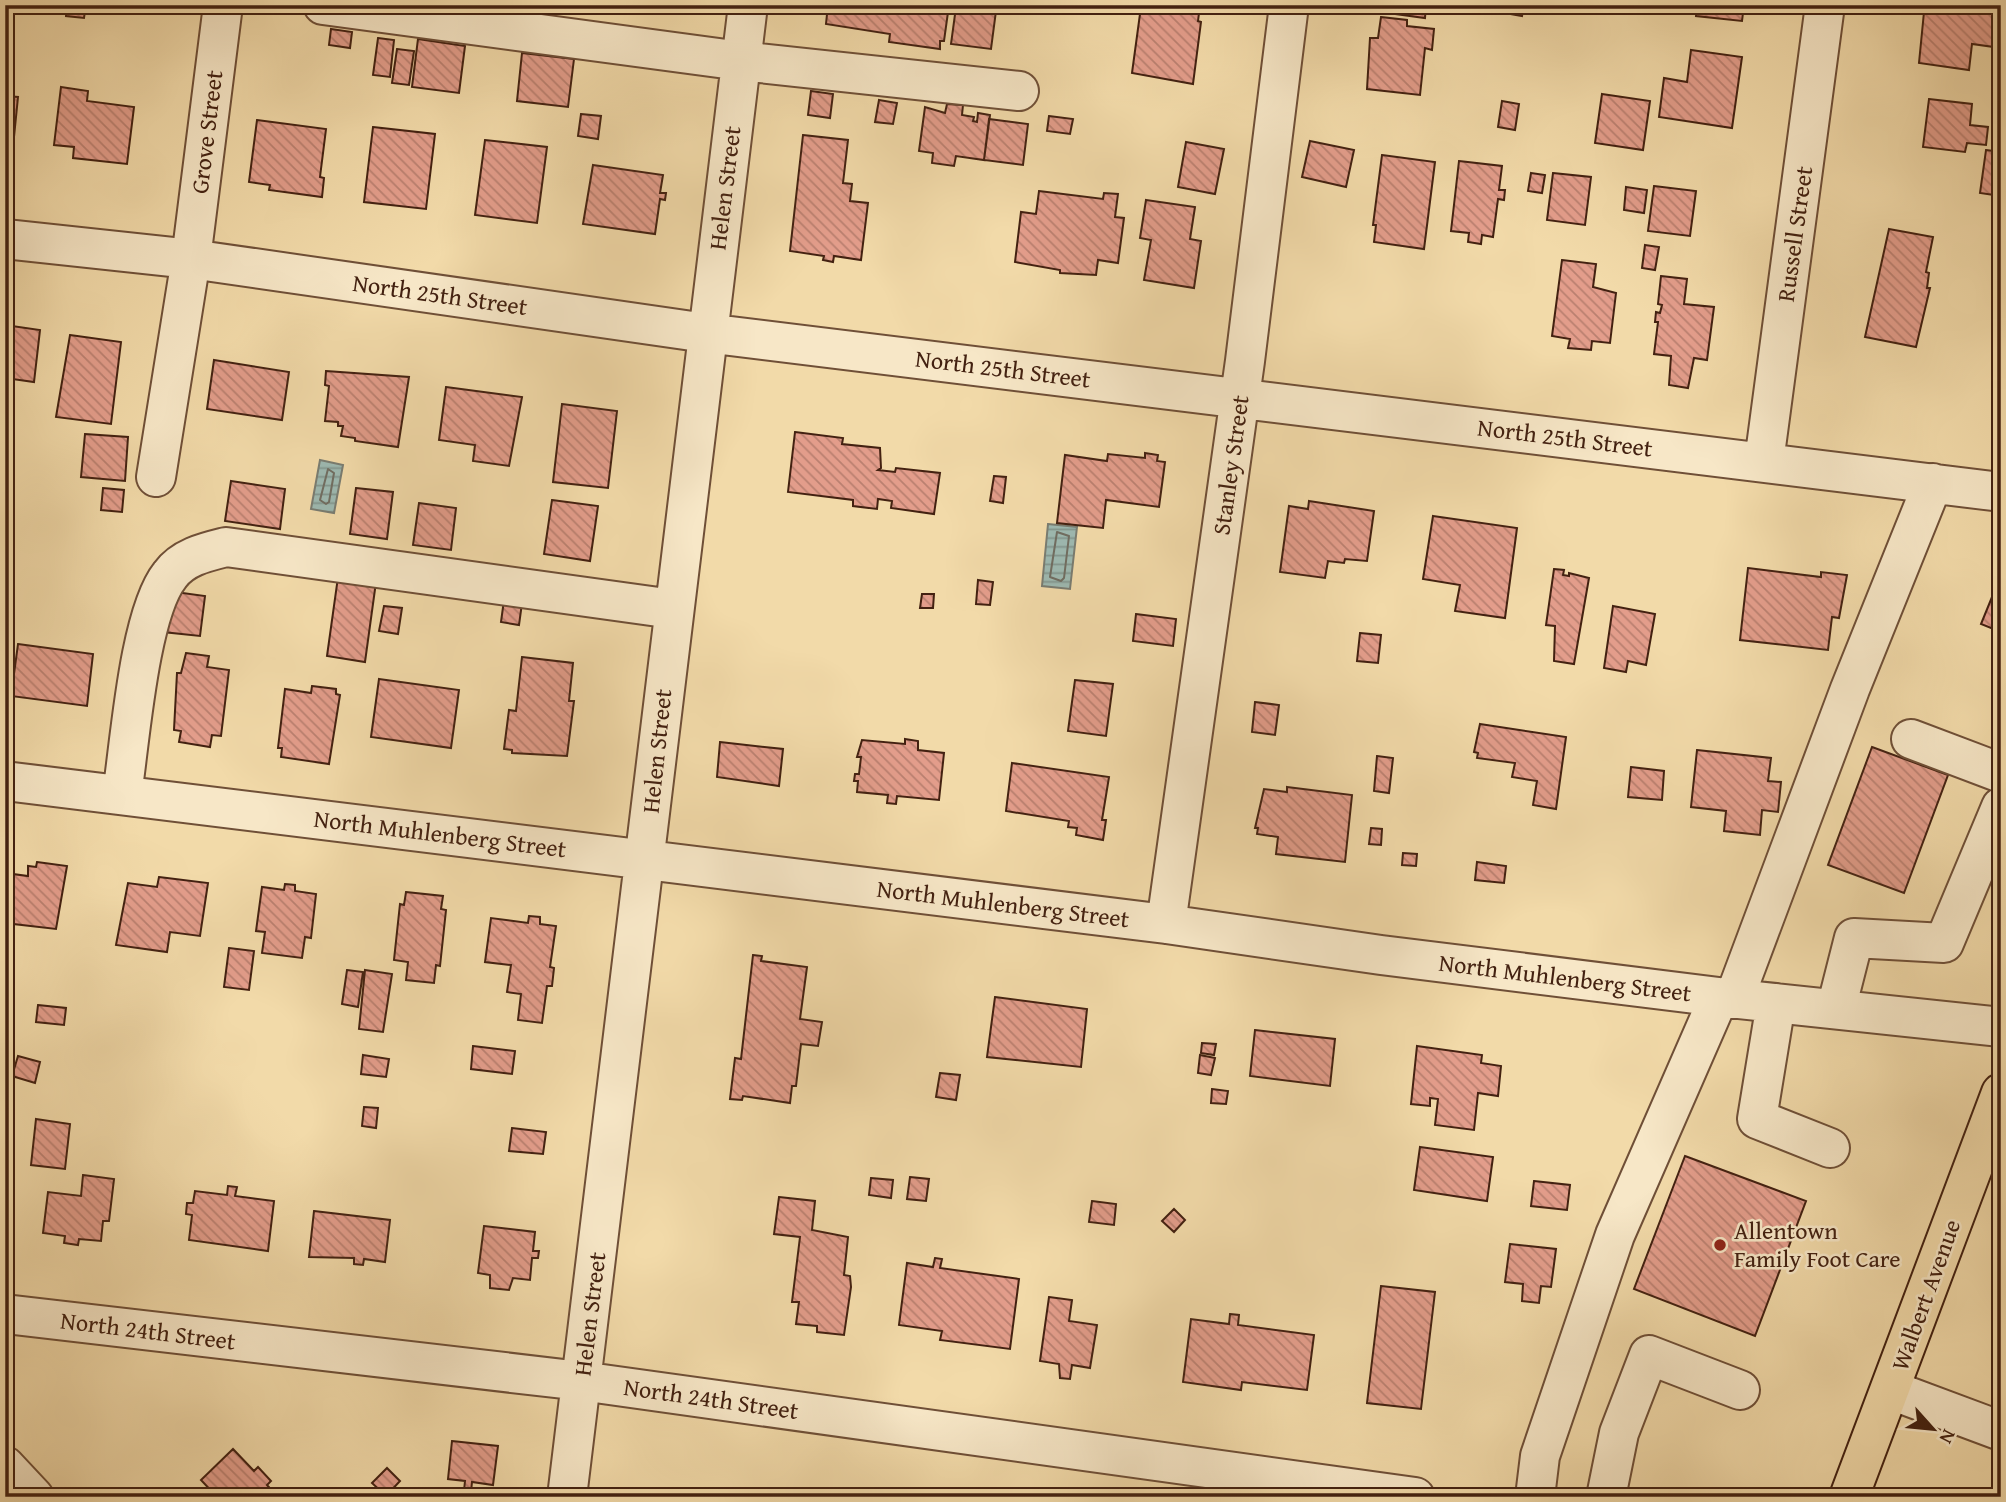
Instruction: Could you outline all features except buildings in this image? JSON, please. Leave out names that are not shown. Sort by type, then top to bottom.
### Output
[{"type":"main road","name":"Walbert Avenue","points":[[1849,1497],[2001,1093]]},
{"type":"street","name":"Grove Street","points":[[156,477],[191,259],[223,5]]},
{"type":"street","points":[[323,5],[484,15],[741,61],[1019,92]]},
{"type":"street","name":"Helen Street","points":[[567,1497],[748,5]]},
{"type":"street","name":"Stanley Street","points":[[1166,924],[1240,397],[1289,5]]},
{"type":"street","name":"Russell Street","points":[[1765,462],[1825,5]]},
{"type":"street","name":"North 25th Street","points":[[5,239],[191,259],[706,334],[1240,397],[2001,492]]},
{"type":"street","points":[[1535,1497],[1540,1456],[1615,1236],[1727,998],[1933,484]]},
{"type":"street","points":[[122,795],[146,634],[165,582],[171,573],[195,555],[226,547],[673,609]]},
{"type":"street","points":[[1912,739],[2001,774]]},
{"type":"street","name":"North Muhlenberg Street","points":[[5,781],[1166,924],[1381,955],[1727,998],[2001,1027]]},
{"type":"street","points":[[1836,1009],[1854,938],[1944,943],[2001,807]]},
{"type":"street","points":[[1776,1003],[1757,1119],[1830,1148]]},
{"type":"street","name":"North 24th Street","points":[[5,1314],[581,1381],[1415,1497]]},
{"type":"street","points":[[1606,1497],[1619,1433],[1649,1355],[1740,1390]]},
{"type":"street","points":[[1891,1390],[2001,1431]]},
{"type":"street","points":[[5,1466],[34,1497]]},
{"type":"water","points":[[320,460],[343,465],[334,513],[311,509]]},
{"type":"water","points":[[1048,524],[1077,527],[1070,589],[1042,586]]},
{"type":"place","name":"Allentown Family Foot Care","points":[[1720,1245]]}]
